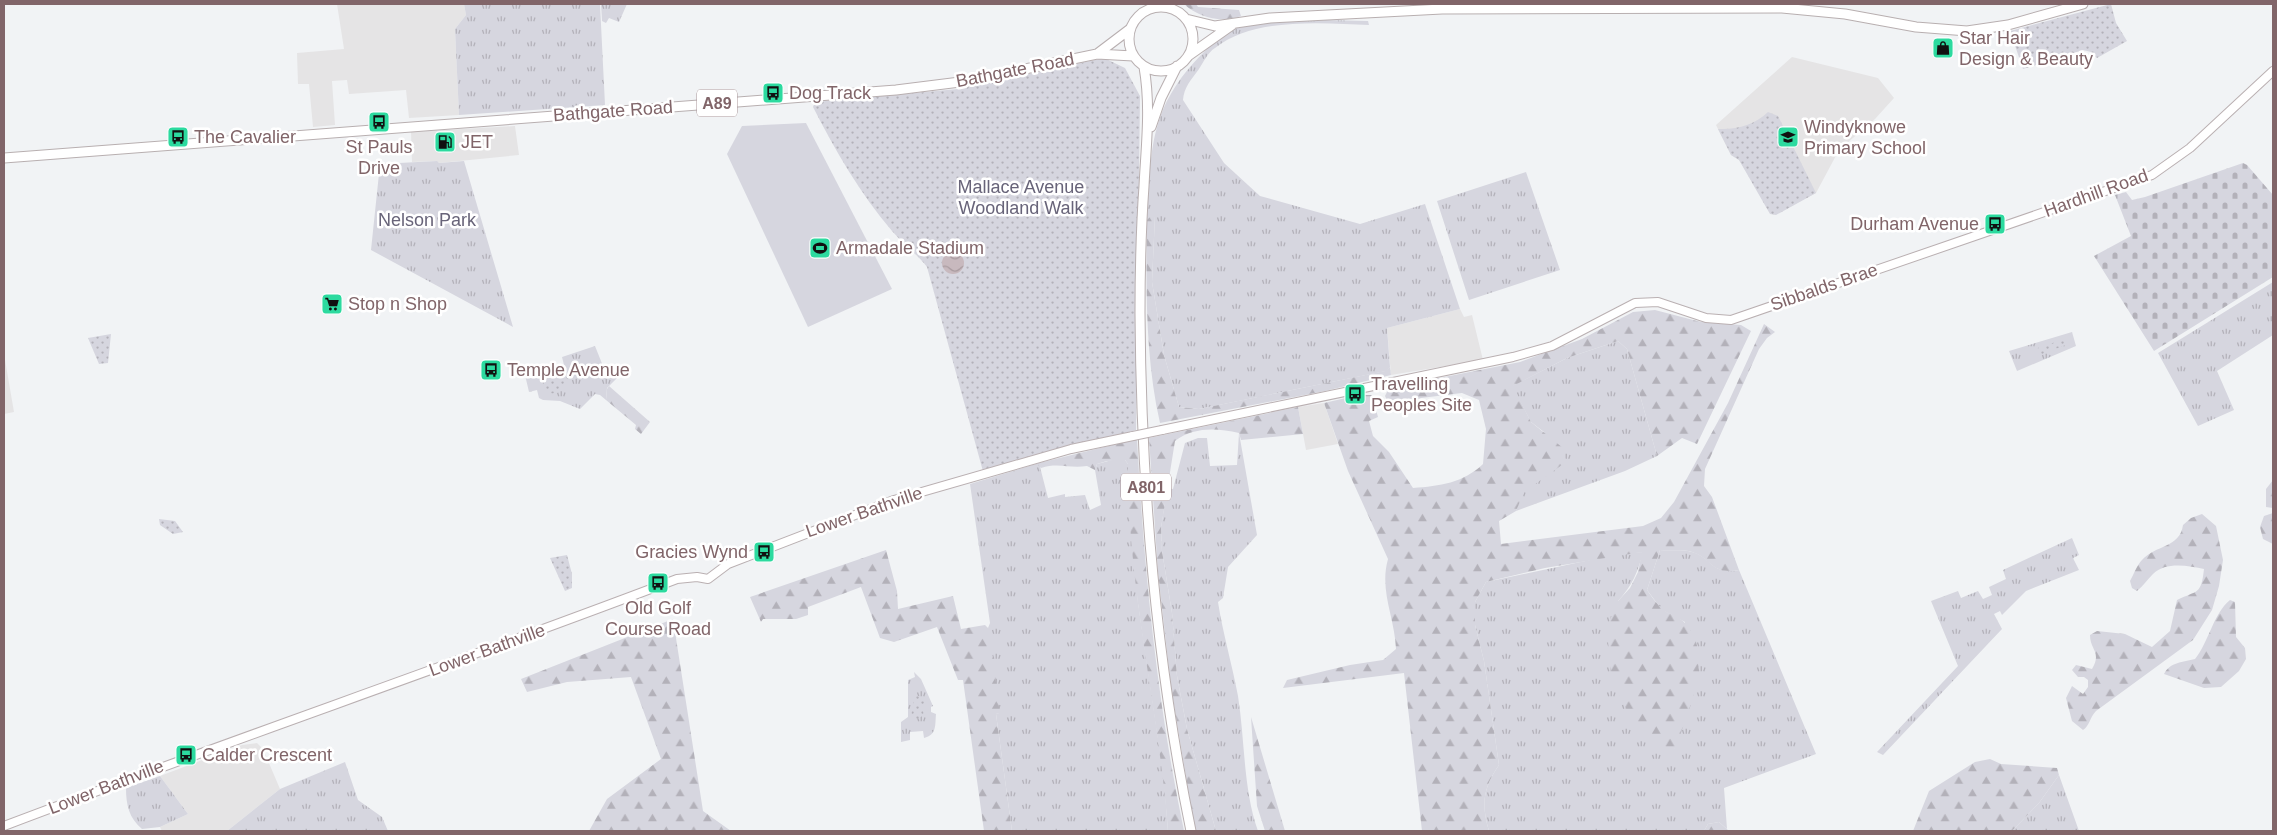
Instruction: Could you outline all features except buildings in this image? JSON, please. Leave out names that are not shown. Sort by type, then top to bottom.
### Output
[{"type":"main road","name":"A89","points":[[1130,29],[1142,13],[1154,6],[1176,8],[1186,19],[1215,26],[1270,18],[1442,9],[1782,8],[1846,14],[1916,28],[1967,31],[2008,25],[2083,4]]},
{"type":"main road","points":[[1186,19],[1193,38],[1188,56]]},
{"type":"main road","name":"A89","points":[[1177,66],[1188,56],[1234,24]]},
{"type":"main road","name":"Bathgate Road","points":[[1097,54],[1130,29]]},
{"type":"main road","points":[[1130,29],[1129,46],[1133,56],[1144,67],[1160,71],[1177,66]]},
{"type":"main road","name":"Bathgate Road","points":[[4,158],[896,90],[968,81],[1097,54],[1133,56]]},
{"type":"main road","name":"A801","points":[[1146,139],[1161,98],[1177,66]]},
{"type":"main road","name":"A801","points":[[1144,67],[1149,100],[1140,313],[1148,519],[1167,696],[1191,831]]},
{"type":"main road","name":"Hardhill Road","points":[[1918,254],[2152,175],[2190,148],[2273,70]]},
{"type":"main road","name":"Sibbalds Brae","points":[[1731,320],[1918,254]]},
{"type":"main road","name":"Lower Bathville","points":[[4,826],[230,741],[457,661],[678,579],[708,579],[728,564],[790,538],[894,500],[1071,449],[1513,357],[1552,346],[1635,303],[1658,302],[1706,318],[1731,320]]},
{"type":"shaded area","points":[[337,4],[464,4],[466,15],[455,29],[459,115],[409,118],[406,90],[349,94],[347,80],[332,81],[335,125],[313,127],[309,84],[298,84],[297,53],[344,49]]},
{"type":"shaded area","name":"Windyknowe Primary School","points":[[1792,57],[1878,78],[1894,98],[1875,119],[1839,150],[1816,193],[1773,215],[1739,160],[1731,155],[1716,125]]},
{"type":"shaded area","points":[[515,126],[519,155],[439,163],[436,161],[412,162],[411,132]]},
{"type":"shaded area","points":[[1460,309],[1464,317],[1472,315],[1483,360],[1391,375],[1387,328]]},
{"type":"shaded area","points":[[4,354],[14,412],[4,414]]},
{"type":"shaded area","points":[[1324,403],[1338,444],[1306,450],[1298,407]]},
{"type":"shaded area","points":[[257,743],[263,749],[280,789],[227,831],[162,831],[160,827],[188,814],[160,776],[242,745]]},
{"type":"green space","points":[[464,4],[600,4],[605,105],[459,115],[455,29],[466,15]]},
{"type":"green space","points":[[601,4],[627,4],[619,22],[609,18],[606,23],[602,21]]},
{"type":"green space","points":[[1184,4],[1239,10],[1241,16],[1226,19],[1211,18],[1197,13]]},
{"type":"green space","points":[[2111,4],[2116,23],[2127,41],[2097,58],[2091,52],[2083,50],[2023,69],[2010,31]]},
{"type":"green space","points":[[1326,20],[1368,21],[1369,25],[1331,23],[1289,24],[1249,31],[1231,38],[1212,50],[1208,55],[1188,84],[1183,100],[1224,163],[1260,196],[1360,224],[1425,204],[1460,309],[1387,328],[1390,367],[1386,371],[1199,409],[1179,407],[1164,355],[1152,282],[1155,216],[1147,220],[1152,150],[1156,130],[1163,111],[1172,92],[1185,73],[1214,41],[1226,32],[1247,25]]},
{"type":"green space","name":"Mallace Avenue Woodland Walk","points":[[1104,58],[1125,68],[1140,96],[1136,430],[984,475],[927,267],[892,231],[859,187],[839,156],[813,107],[815,102],[958,89]]},
{"type":"green space","points":[[1768,112],[1778,116],[1816,193],[1776,215],[1770,214],[1739,160],[1731,155],[1718,129],[1732,129],[1745,126]]},
{"type":"green space","name":"Armadale Stadium","points":[[806,123],[892,289],[808,327],[727,154],[742,126]]},
{"type":"green space","name":"Nelson Park","points":[[437,161],[439,163],[464,161],[513,327],[371,250],[380,164]]},
{"type":"green space","points":[[2243,163],[2247,165],[2273,195],[2273,277],[2154,351],[2094,256],[2131,236],[2115,195],[2126,192],[2132,200],[2145,197]]},
{"type":"green space","points":[[1526,172],[1560,270],[1469,300],[1437,201]]},
{"type":"green space","points":[[1151,216],[1155,216],[1152,282],[1164,355],[1179,407],[1199,409],[1385,371],[1390,367],[1391,375],[1325,391],[1160,423],[1149,347],[1146,271],[1147,220]]},
{"type":"green space","points":[[2273,282],[2273,335],[2217,371],[2234,410],[2198,426],[2158,353]]},
{"type":"green space","points":[[1655,310],[1701,322],[1741,325],[1751,331],[1697,444],[1682,438],[1657,456],[1627,349],[1618,341],[1567,358],[1513,386],[1531,422],[1563,448],[1566,462],[1524,492],[1516,511],[1499,521],[1501,544],[1643,526],[1661,518],[1674,502],[1728,403],[1764,324],[1775,332],[1767,338],[1759,349],[1705,469],[1704,486],[1712,497],[1739,570],[1722,570],[1692,552],[1660,550],[1647,590],[1662,609],[1685,623],[1694,636],[1698,652],[1696,685],[1676,749],[1655,745],[1634,722],[1621,699],[1610,666],[1607,627],[1618,601],[1630,588],[1638,572],[1642,552],[1545,568],[1486,582],[1475,602],[1475,625],[1484,661],[1499,765],[1490,781],[1485,796],[1485,813],[1489,831],[1422,831],[1404,673],[1283,688],[1287,680],[1350,665],[1383,660],[1396,649],[1385,582],[1388,559],[1348,471],[1324,403],[1359,395],[1372,395],[1378,417],[1369,421],[1373,436],[1389,452],[1413,488],[1451,482],[1467,475],[1483,464],[1486,429],[1479,400],[1462,393],[1421,398],[1391,409],[1385,396],[1389,388],[1520,362],[1582,339],[1633,312]]},
{"type":"green space","points":[[2072,332],[2076,346],[2017,371],[2009,351]]},
{"type":"green space","points":[[111,334],[108,363],[99,364],[88,338]]},
{"type":"green space","points":[[2066,339],[2068,344],[2040,355],[2035,353],[2039,347]]},
{"type":"green space","points":[[1618,341],[1627,349],[1657,456],[1625,471],[1516,511],[1544,432],[1531,422],[1512,386],[1567,358]]},
{"type":"green space","points":[[595,346],[605,371],[617,372],[617,378],[607,388],[606,400],[600,395],[595,394],[580,409],[560,401],[543,400],[539,398],[537,390],[529,392],[525,375],[564,365],[562,357]]},
{"type":"green space","points":[[562,373],[569,375],[570,381],[563,385],[562,390],[557,393],[545,394],[543,379],[548,375],[558,381]]},
{"type":"green space","points":[[609,386],[650,422],[641,434],[635,429],[636,425],[606,400]]},
{"type":"green space","points":[[1298,407],[1303,434],[1241,440],[1239,433],[1206,430],[1190,433],[1175,441],[1161,528],[1162,551],[1172,613],[1177,676],[1187,729],[1216,831],[1195,831],[1171,687],[1158,572],[1149,438]]},
{"type":"green space","points":[[1239,433],[1257,535],[1228,567],[1223,598],[1218,602],[1238,696],[1247,781],[1258,831],[1216,831],[1187,729],[1177,676],[1172,613],[1162,551],[1161,528],[1167,488],[1173,489],[1185,443],[1198,438],[1207,438],[1210,466],[1237,465]]},
{"type":"green space","points":[[1137,439],[1153,636],[1166,734],[1184,831],[1168,831],[1158,739],[1138,602],[1129,510],[1128,464],[1125,460],[1107,461],[1097,464],[1095,470],[1087,466],[1047,466],[1041,468],[1038,465],[1039,463]]},
{"type":"green space","points":[[1112,460],[1125,460],[1128,464],[1138,603],[1164,779],[1168,831],[1012,831],[996,714],[999,713],[988,628],[990,623],[970,484],[1039,463],[1048,498],[1065,494],[1065,497],[1085,495],[1090,510],[1101,505],[1095,470],[1097,464]]},
{"type":"green space","points":[[2273,480],[2273,508],[2266,507],[2266,489]]},
{"type":"green space","points":[[2273,513],[2273,544],[2263,539],[2260,527],[2264,516]]},
{"type":"green space","points":[[2202,514],[2216,526],[2223,560],[2219,586],[2212,610],[2193,640],[2096,711],[2087,727],[2083,730],[2072,721],[2066,698],[2072,686],[2083,694],[2088,687],[2088,680],[2084,677],[2078,677],[2072,670],[2076,665],[2092,669],[2096,655],[2090,635],[2097,631],[2125,634],[2152,647],[2170,631],[2177,600],[2194,593],[2200,588],[2204,569],[2178,566],[2164,567],[2153,574],[2137,591],[2132,588],[2130,581],[2137,567],[2147,555],[2172,542],[2181,532],[2183,525],[2191,518]]},
{"type":"green space","points":[[159,519],[175,521],[183,532],[173,534],[160,525]]},
{"type":"green space","points":[[2072,538],[2079,555],[2073,558],[2079,570],[2026,591],[2002,615],[2000,611],[1994,614],[2002,629],[1883,755],[1877,752],[1958,666],[1931,601],[1958,591],[1961,598],[1978,591],[1983,599],[1992,595],[1989,587],[2006,579],[2003,570]]},
{"type":"green space","points":[[886,550],[897,591],[898,609],[953,596],[961,629],[985,625],[989,629],[1000,713],[996,714],[1012,831],[984,831],[963,680],[958,680],[937,627],[894,642],[880,638],[861,587],[808,607],[808,615],[796,619],[763,619],[761,622],[750,597]]},
{"type":"green space","points":[[1660,550],[1692,552],[1722,570],[1739,570],[1816,754],[1724,788],[1727,829],[1719,822],[1708,824],[1704,831],[1489,831],[1485,813],[1485,796],[1490,781],[1499,765],[1484,661],[1475,625],[1475,602],[1486,582],[1623,553],[1643,552],[1634,578],[1618,601],[1675,749],[1681,730],[1685,622],[1662,610],[1647,590]]},
{"type":"green space","points":[[567,555],[572,574],[572,588],[565,591],[550,558]]},
{"type":"green space","points":[[2230,600],[2235,602],[2236,637],[2245,648],[2246,659],[2239,671],[2221,687],[2204,688],[2164,674],[2173,665],[2195,659],[2204,645],[2219,613]]},
{"type":"green space","points":[[673,619],[703,811],[731,831],[589,831],[607,799],[661,759],[631,677],[567,682],[527,692],[521,679]]},
{"type":"green space","points":[[914,672],[921,679],[933,706],[931,707],[931,712],[936,714],[935,726],[933,732],[928,737],[924,738],[923,731],[910,732],[910,740],[901,742],[901,722],[908,717],[908,680],[915,677]]},
{"type":"green space","points":[[915,695],[926,699],[922,708],[924,715],[915,720],[911,716]]},
{"type":"green space","points":[[1251,717],[1285,831],[1265,831],[1257,806]]},
{"type":"green space","points":[[1990,759],[2001,764],[2057,768],[2059,775],[2039,803],[2012,831],[1913,831],[1929,791],[1975,762]]},
{"type":"green space","points":[[345,762],[358,800],[382,817],[388,831],[227,831],[280,789]]},
{"type":"green space","points":[[2059,775],[2079,831],[2012,831],[2039,803]]},
{"type":"green space","points":[[160,776],[188,814],[160,827],[142,829],[129,811],[126,788]]},
{"type":"green space","points":[[1719,822],[1729,831],[1704,831],[1708,824]]},
{"type":"water","points":[[953,252],[961,255],[964,263],[961,271],[953,274],[945,271],[942,263],[945,255]]},
{"type":"place","name":"Star Hair Design & Beauty","points":[[1943,48]]},
{"type":"place","name":"Dog Track","points":[[773,93]]},
{"type":"place","name":"St Pauls Drive","points":[[379,122]]},
{"type":"place","name":"The Cavalier","points":[[178,137]]},
{"type":"place","name":"Windyknowe Primary School","points":[[1788,137]]},
{"type":"place","name":"JET","points":[[445,142]]},
{"type":"place","name":"Durham Avenue","points":[[1995,224]]},
{"type":"place","name":"Armadale Stadium","points":[[820,248]]},
{"type":"place","name":"Stop n Shop","points":[[332,304]]},
{"type":"place","name":"Temple Avenue","points":[[491,370]]},
{"type":"place","name":"Travelling Peoples Site","points":[[1355,394]]},
{"type":"place","name":"Gracies Wynd","points":[[764,552]]},
{"type":"place","name":"Old Golf Course Road","points":[[658,583]]},
{"type":"place","name":"Calder Crescent","points":[[186,755]]}]
